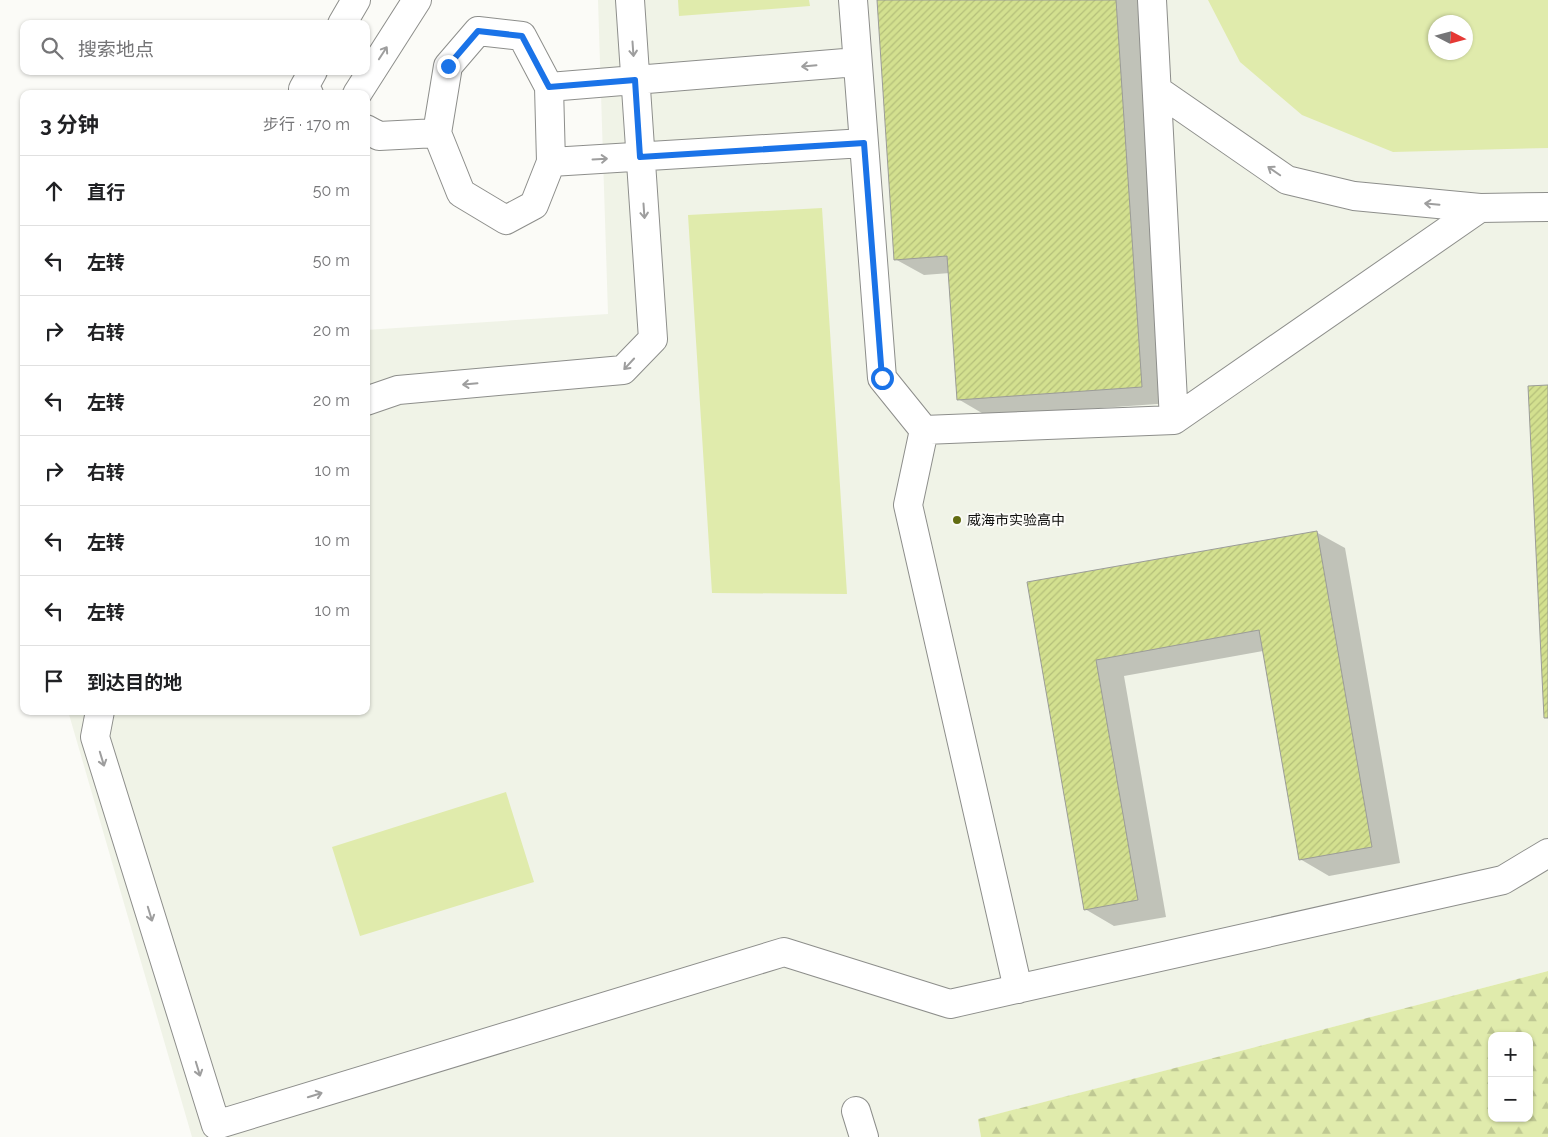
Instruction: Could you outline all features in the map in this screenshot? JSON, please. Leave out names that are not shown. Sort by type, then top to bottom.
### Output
[{"type":"street","points":[[344,20],[356,0]]},
{"type":"street","points":[[370,74],[417,0]]},
{"type":"street","points":[[370,400],[398,390],[623,370],[653,339],[630,0]]},
{"type":"street","points":[[853,0],[882,378],[924,430]]},
{"type":"street","points":[[1152,0],[1174,420]]},
{"type":"street","points":[[478,31],[522,36],[549,87],[551,162],[534,205],[506,220],[461,193],[437,133],[448,66],[478,31]]},
{"type":"street","points":[[549,87],[857,62]]},
{"type":"street","points":[[304,90],[303,89],[311,75]]},
{"type":"street","points":[[360,90],[369,75]]},
{"type":"street","points":[[1156,90],[1287,180],[1354,196],[1480,208],[1548,207]]},
{"type":"street","points":[[370,131],[379,136],[437,133]]},
{"type":"street","points":[[551,162],[864,143]]},
{"type":"street","points":[[924,430],[1174,420],[1480,208]]},
{"type":"street","points":[[924,430],[908,505],[1018,989]]},
{"type":"street","points":[[99,715],[95,737],[218,1131],[784,952],[950,1004],[1503,880],[1548,853]]},
{"type":"street","points":[[856,1111],[864,1137]]},
{"type":"shaded area","name":"威海市实验高中","points":[[598,0],[1548,0],[1548,971],[979,1119],[981,1137],[192,1137],[69,715],[370,715],[370,330],[608,314]]},
{"type":"green space","points":[[678,0],[809,0],[810,6],[679,16]]},
{"type":"green space","points":[[1208,0],[1548,0],[1548,148],[1393,152],[1302,115],[1240,62]]},
{"type":"green space","points":[[822,208],[847,594],[712,593],[688,215]]},
{"type":"green space","points":[[506,792],[534,882],[360,936],[332,847]]},
{"type":"green space","points":[[1548,971],[1548,1137],[981,1137],[978,1119]]},
{"type":"building","points":[[877,0],[1116,0],[1142,387],[957,400],[947,256],[894,260]]},
{"type":"building","points":[[1548,385],[1548,718],[1544,718],[1528,386]]},
{"type":"building","points":[[1317,531],[1372,847],[1299,860],[1259,630],[1096,660],[1138,900],[1084,910],[1027,582]]},
{"type":"place","name":"威海市实验高中","points":[[957,520]]},
{"type":"route","points":[[448,66],[478,31],[522,36],[549,87],[635,80],[640,157],[864,143],[882,378]]}]
